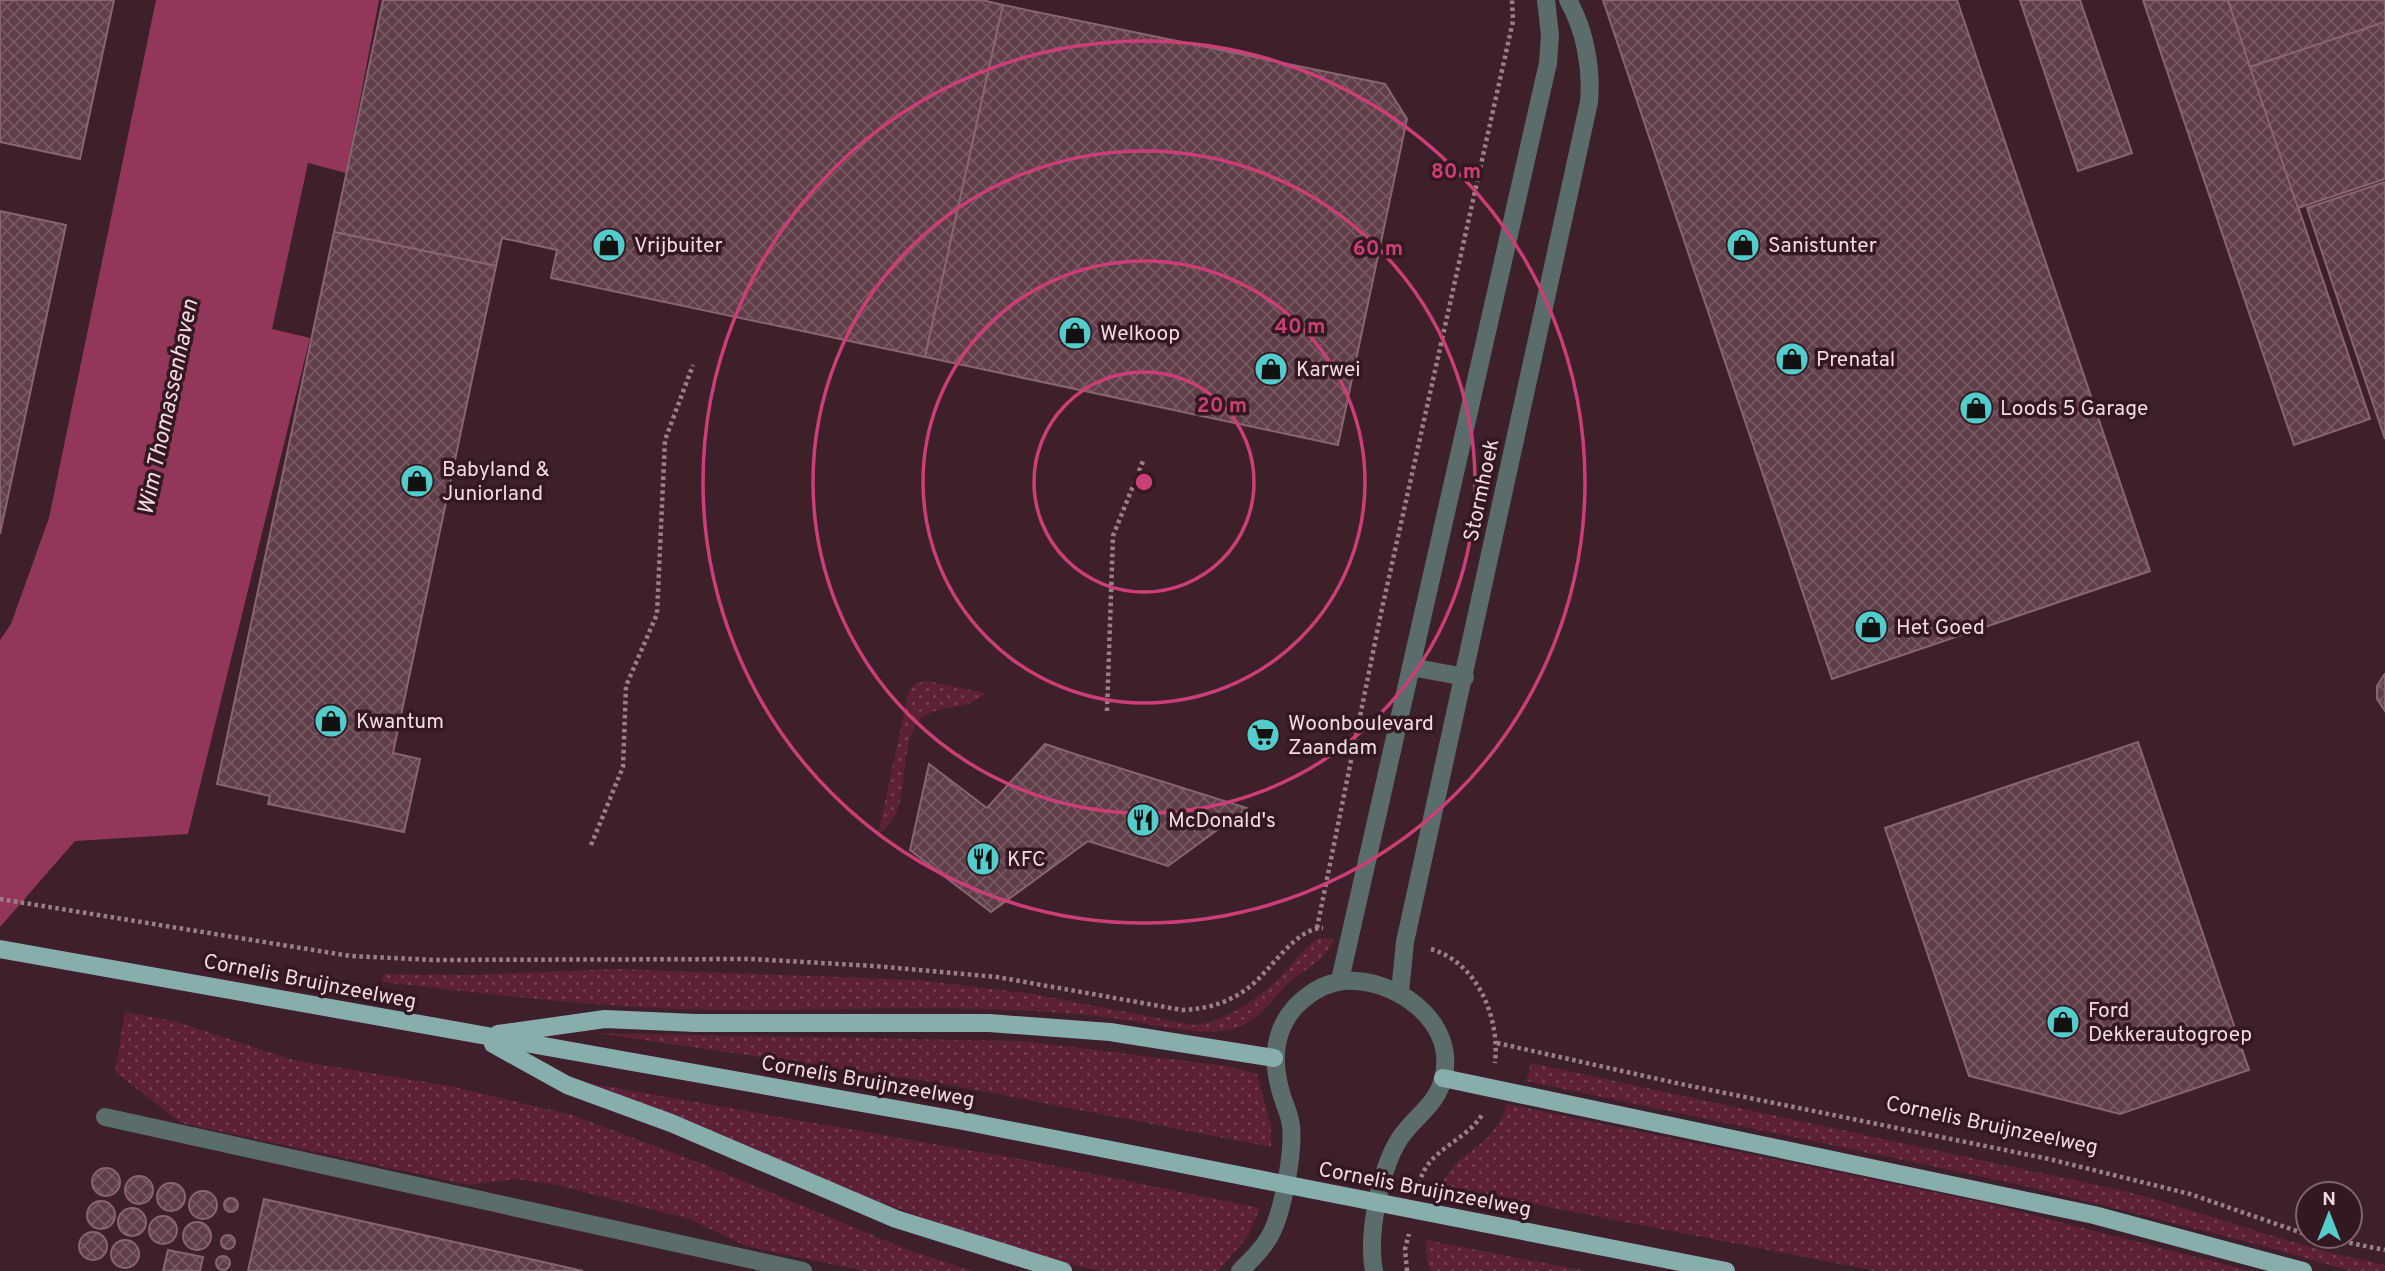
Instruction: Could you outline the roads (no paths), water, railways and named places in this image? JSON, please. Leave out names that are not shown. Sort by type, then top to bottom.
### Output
[{"type":"main road","name":"Cornelis Bruijnzeelweg","points":[[0,949],[1177,1161],[1726,1271]]},
{"type":"main road","points":[[481,1037],[605,1019],[695,1023],[989,1023],[1110,1032],[1274,1058]]},
{"type":"main road","points":[[481,1037],[568,1085],[671,1123],[885,1214],[964,1242],[1063,1271]]},
{"type":"main road","points":[[1443,1078],[2053,1206],[2303,1271]]},
{"type":"street","name":"Stormhoek","points":[[1340,980],[1548,63],[1550,35],[1546,0]]},
{"type":"street","name":"Stormhoek","points":[[1400,992],[1405,942],[1589,102],[1591,77],[1588,58],[1568,0]]},
{"type":"street","points":[[1411,667],[1465,677]]},
{"type":"street","points":[[1240,1271],[1269,1238],[1277,1219],[1292,1137],[1274,1058],[1279,1031],[1305,997],[1340,980],[1374,982],[1400,992],[1422,1008],[1443,1047],[1443,1078],[1429,1109],[1400,1138],[1384,1174],[1370,1249],[1374,1271]]},
{"type":"street","points":[[104,1117],[803,1271]]},
{"type":"water","name":"Wim Thomassenhaven","points":[[156,0],[379,0],[346,173],[308,163],[272,329],[310,338],[188,834],[75,841],[0,927],[0,640],[11,624],[49,518]]},
{"type":"place","name":"Vrijbuiter","points":[[609,245]]},
{"type":"place","name":"Sanistunter","points":[[1743,245]]},
{"type":"place","name":"Welkoop","points":[[1075,333]]},
{"type":"place","name":"Prenatal","points":[[1792,359]]},
{"type":"place","name":"Karwei","points":[[1271,369]]},
{"type":"place","name":"Loods 5 Garage","points":[[1976,408]]},
{"type":"place","name":"Babyland & Juniorland","points":[[417,481]]},
{"type":"place","name":"Het Goed","points":[[1871,627]]},
{"type":"place","name":"Kwantum","points":[[331,721]]},
{"type":"place","name":"Woonboulevard Zaandam","points":[[1263,735]]},
{"type":"place","name":"McDonald's","points":[[1143,820]]},
{"type":"place","name":"KFC","points":[[983,859]]},
{"type":"place","name":"Ford Dekkerautogroep","points":[[2063,1022]]}]
